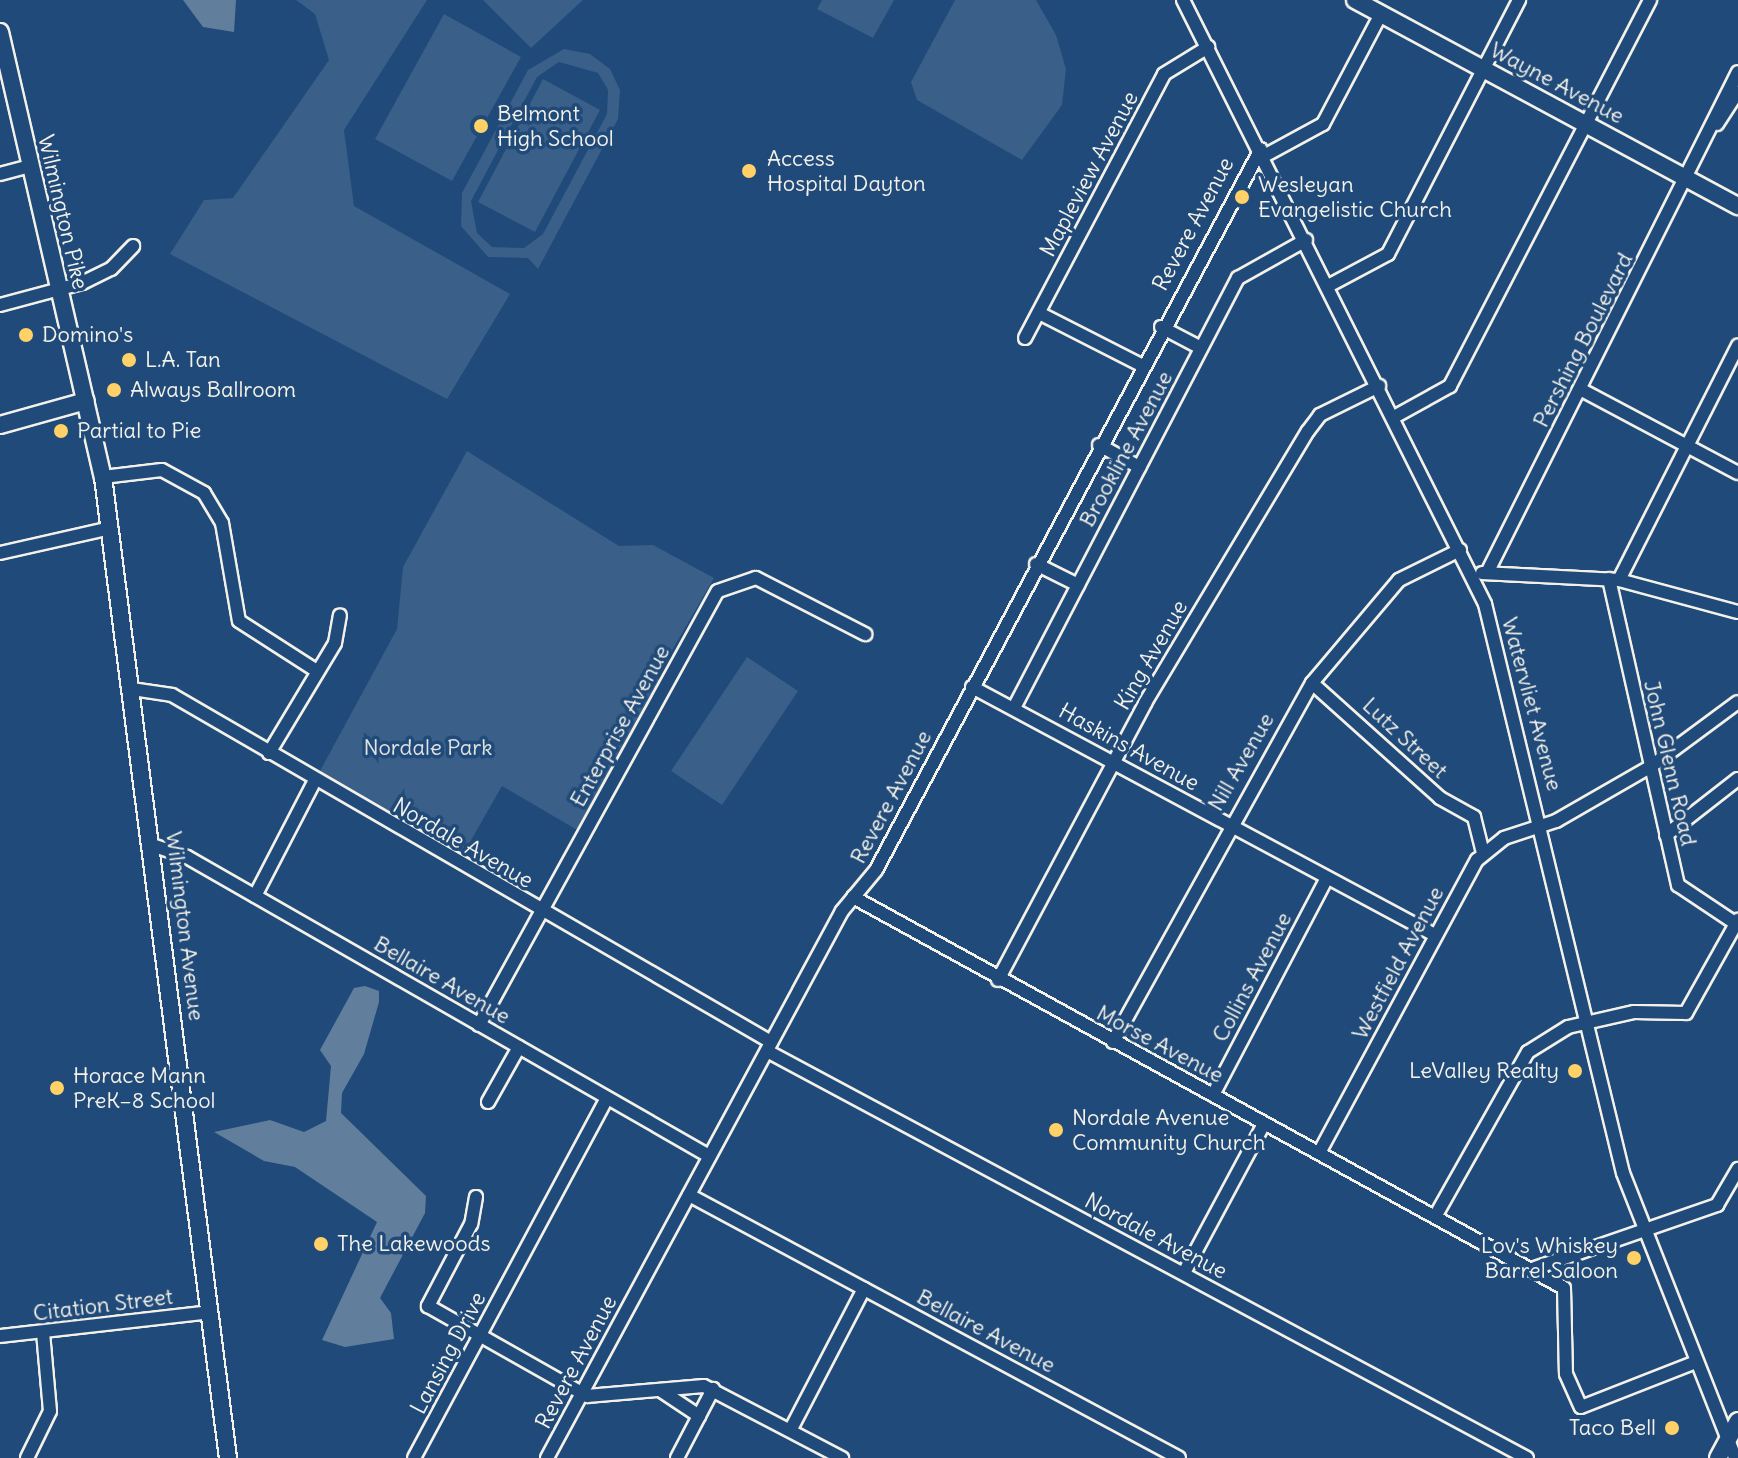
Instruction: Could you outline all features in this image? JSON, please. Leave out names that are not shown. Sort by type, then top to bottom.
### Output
[{"type":"main road","name":"Wayne Avenue","points":[[1355,0],[1738,206]]},
{"type":"main road","name":"Wilmington Pike","points":[[0,32],[2,56],[86,401]]},
{"type":"main road","points":[[0,425],[86,401]]},
{"type":"main road","name":"Wilmington Avenue","points":[[86,401],[111,528],[228,1458]]},
{"type":"main road","points":[[1718,1458],[1738,1421]]},
{"type":"street","name":"Watervliet Avenue","points":[[1183,0],[1471,572],[1542,826],[1587,1023],[1643,1232],[1693,1363],[1735,1458]]},
{"type":"street","points":[[1328,286],[1388,254],[1519,0]]},
{"type":"street","points":[[1394,417],[1450,386],[1650,0]]},
{"type":"street","name":"Revere Avenue","points":[[547,1458],[769,1046],[853,897],[876,870],[1161,327],[1262,152],[1323,124],[1381,14]]},
{"type":"street","name":"Mapleview Avenue","points":[[1025,338],[1164,74],[1208,47]]},
{"type":"street","name":"Pershing Boulevard","points":[[1487,573],[1715,126],[1738,72]]},
{"type":"street","name":"Pershing Boulevard","points":[[1715,126],[1738,92]]},
{"type":"street","points":[[0,174],[29,166]]},
{"type":"street","name":"Brookline Avenue","points":[[1014,708],[1243,273],[1306,240]]},
{"type":"street","points":[[0,305],[59,289],[111,269],[133,246]]},
{"type":"street","points":[[1039,313],[1141,365]]},
{"type":"street","points":[[1161,327],[1201,348]]},
{"type":"street","points":[[1614,579],[1738,345]]},
{"type":"street","name":"King Avenue","points":[[998,980],[1112,763],[1315,420],[1379,386]]},
{"type":"street","points":[[1580,389],[1738,473]]},
{"type":"street","points":[[1099,445],[1139,467]]},
{"type":"street","points":[[103,477],[162,470],[204,493],[222,523],[239,621],[317,671]]},
{"type":"street","points":[[0,553],[111,528]]},
{"type":"street","name":"Nill Avenue","points":[[1113,1042],[1229,824],[1312,683],[1396,582],[1460,550]]},
{"type":"street","points":[[1036,564],[1078,585]]},
{"type":"street","points":[[1471,572],[1614,579],[1738,612]]},
{"type":"street","name":"Enterprise Avenue","points":[[479,1025],[718,591],[756,578],[865,634]]},
{"type":"street","name":"John Glenn Road","points":[[1614,579],[1650,767],[1681,890],[1737,923]]},
{"type":"street","points":[[269,753],[341,630],[340,615]]},
{"type":"street","name":"Lutz Street","points":[[1312,683],[1440,798],[1474,817],[1483,853]]},
{"type":"street","name":"Haskins Avenue","points":[[972,687],[1435,935]]},
{"type":"street","name":"Nordale Avenue","points":[[132,689],[172,695],[314,782],[542,911],[769,1046],[1527,1458]]},
{"type":"street","points":[[1483,853],[1542,826],[1650,767],[1738,702]]},
{"type":"street","points":[[1666,835],[1738,779]]},
{"type":"street","points":[[255,896],[314,782]]},
{"type":"street","name":"Bellaire Avenue","points":[[152,845],[255,896],[709,1156]]},
{"type":"street","name":"Westfield Avenue","points":[[1319,1153],[1435,935],[1483,853]]},
{"type":"street","name":"Collins Avenue","points":[[1213,1095],[1327,878]]},
{"type":"street","name":"Morse Avenue","points":[[853,897],[998,980],[1535,1268],[1564,1288]]},
{"type":"street","points":[[1436,1215],[1516,1065],[1544,1038],[1587,1023],[1634,1012],[1686,1013],[1737,923]]},
{"type":"street","points":[[488,1102],[519,1047]]},
{"type":"street","name":"Lansing Drive","points":[[414,1458],[607,1098]]},
{"type":"street","points":[[1184,1273],[1264,1124]]},
{"type":"street","points":[[1535,1268],[1563,1261],[1717,1205],[1738,1169]]},
{"type":"street","name":"Bellaire Avenue","points":[[689,1195],[1179,1458]]},
{"type":"street","points":[[476,1197],[471,1224],[428,1306],[581,1393],[713,1389],[842,1458]]},
{"type":"street","points":[[1563,1261],[1566,1374],[1581,1407],[1693,1363]]},
{"type":"street","points":[[791,1429],[864,1289]]},
{"type":"street","name":"Citation Street","points":[[0,1336],[210,1312]]},
{"type":"street","points":[[27,1458],[50,1411],[43,1333]]},
{"type":"street","points":[[677,1458],[713,1389]]},
{"type":"street","points":[[660,1390],[699,1416]]},
{"type":"street","points":[[808,1458],[815,1444]]},
{"type":"green space","points":[[296,0],[427,0],[344,130],[354,206],[510,294],[447,399],[170,254],[204,200],[233,198],[329,60],[315,14]]},
{"type":"green space","points":[[483,0],[583,0],[531,48]]},
{"type":"green space","points":[[822,0],[894,0],[873,38],[817,9]]},
{"type":"green space","points":[[955,0],[1036,0],[1056,35],[1066,69],[1062,105],[1022,160],[917,100],[911,82]]},
{"type":"green space","points":[[444,14],[521,57],[452,181],[375,139]]},
{"type":"green space","points":[[564,49],[590,54],[610,69],[620,90],[618,119],[538,269],[528,258],[488,257],[461,226],[462,193],[528,70]],"holes":[[[559,62],[598,73],[608,90],[607,114],[543,234],[524,248],[492,247],[477,233],[471,201],[537,77]]]},
{"type":"green space","points":[[543,79],[600,110],[535,232],[478,202]]},
{"type":"green space","name":"Nordale Park","points":[[467,451],[619,546],[653,545],[714,578],[656,678],[666,684],[584,834],[502,786],[458,863],[314,782],[397,629],[403,567]]},
{"type":"green space","points":[[747,657],[798,691],[722,805],[671,771]]},
{"type":"shaded area","points":[[183,0],[236,0],[234,32],[203,27]]},
{"type":"shaded area","points":[[365,986],[379,991],[379,1002],[364,1054],[342,1093],[341,1113],[426,1196],[425,1213],[380,1298],[391,1313],[394,1339],[345,1347],[322,1340],[377,1222],[295,1167],[264,1161],[214,1132],[270,1120],[304,1132],[326,1121],[331,1066],[320,1050],[354,988]]},
{"type":"place","name":"Belmont High School","points":[[481,126]]},
{"type":"place","name":"Access Hospital Dayton","points":[[749,171]]},
{"type":"place","name":"Wesleyan Evangelistic Church","points":[[1242,197]]},
{"type":"place","name":"Domino's","points":[[26,335]]},
{"type":"place","name":"L.A. Tan","points":[[129,360]]},
{"type":"place","name":"Always Ballroom","points":[[114,390]]},
{"type":"place","name":"Partial to Pie","points":[[61,431]]},
{"type":"place","name":"LeValley Realty","points":[[1575,1071]]},
{"type":"place","name":"Horace Mann PreK–8 School","points":[[57,1088]]},
{"type":"place","name":"Nordale Avenue Community Church","points":[[1056,1130]]},
{"type":"place","name":"The Lakewoods","points":[[321,1244]]},
{"type":"place","name":"Lov's Whiskey Barrel Saloon","points":[[1634,1258]]},
{"type":"place","name":"Taco Bell","points":[[1672,1428]]}]
